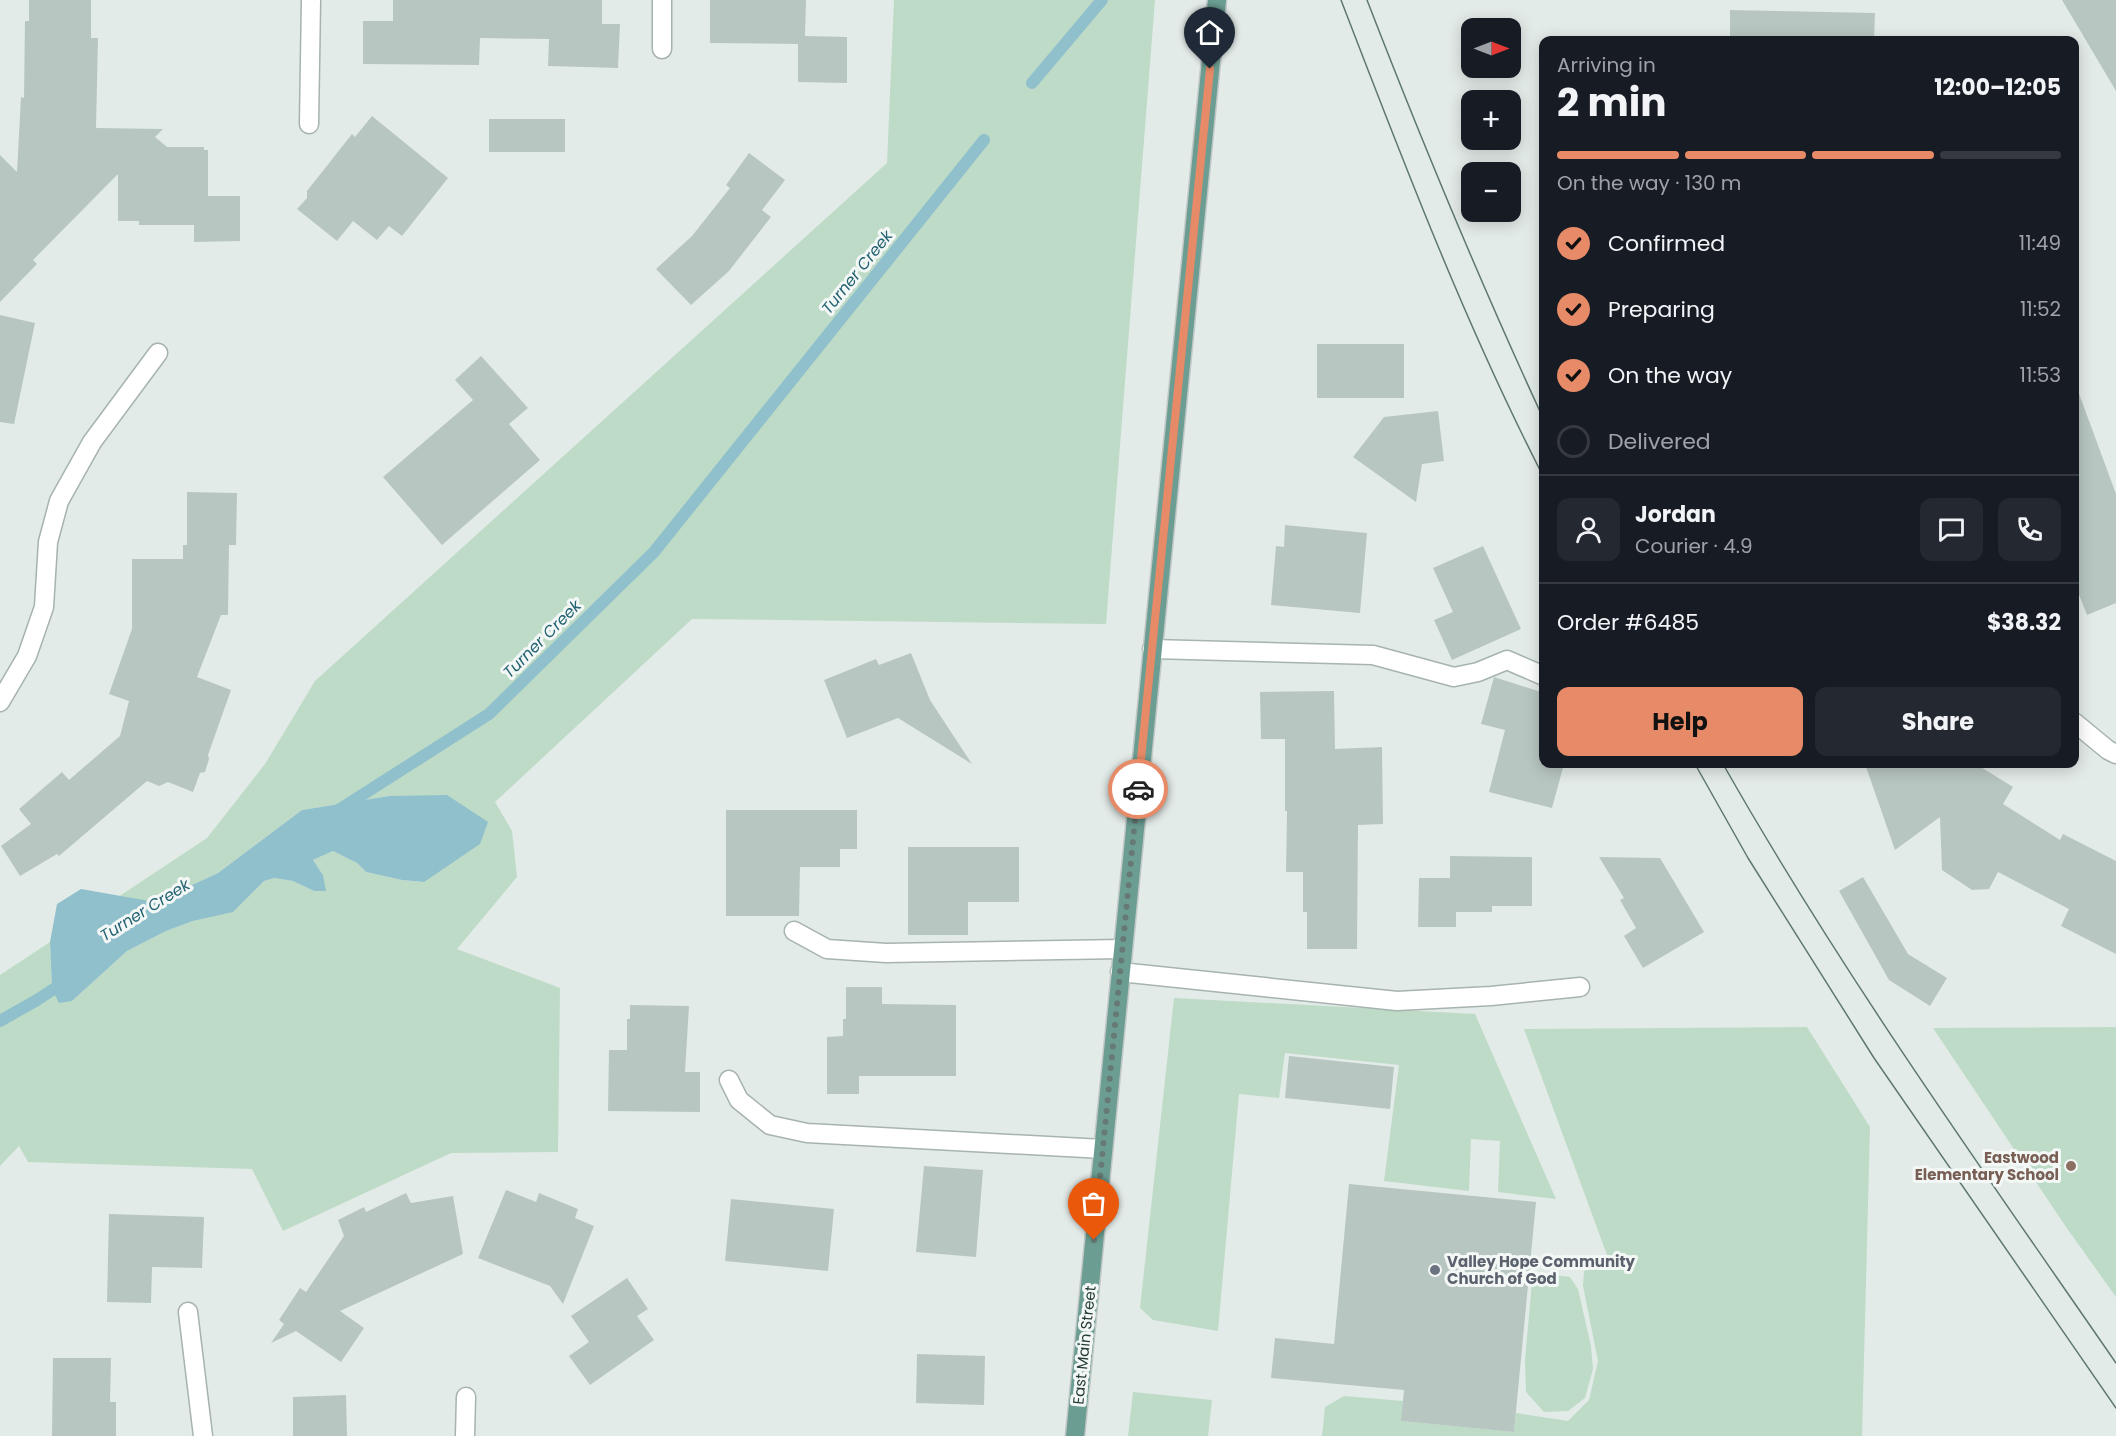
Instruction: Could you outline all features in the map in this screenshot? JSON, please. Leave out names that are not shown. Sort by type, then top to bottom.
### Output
[{"type":"main road","name":"East Main Street","points":[[1075,1436],[1217,0]]},
{"type":"street","points":[[309,124],[311,0]]},
{"type":"street","points":[[662,0],[662,49]]},
{"type":"street","points":[[0,702],[27,656],[44,607],[48,542],[58,501],[92,442],[158,353]]},
{"type":"street","points":[[1152,649],[1373,655],[1454,677],[1478,672],[1507,660],[1539,674]]},
{"type":"street","points":[[2079,726],[2116,754]]},
{"type":"street","points":[[794,931],[827,949],[886,953],[1122,949]]},
{"type":"street","points":[[1120,972],[1397,1000],[1491,996],[1580,987]]},
{"type":"street","points":[[729,1080],[731,1089],[739,1100],[770,1125],[807,1133],[1103,1149]]},
{"type":"street","points":[[188,1312],[203,1436]]},
{"type":"street","points":[[465,1436],[466,1397]]},
{"type":"green space","points":[[894,0],[1155,0],[1106,624],[692,619],[495,802],[512,831],[517,877],[457,949],[560,988],[558,1152],[451,1153],[283,1231],[252,1169],[28,1162],[19,1146],[0,1166],[0,975],[50,942],[52,989],[72,1001],[127,951],[166,931],[193,921],[233,911],[264,881],[274,878],[293,881],[314,891],[323,875],[313,860],[333,851],[357,863],[366,872],[423,882],[389,796],[302,810],[218,873],[155,902],[118,897],[207,838],[265,764],[315,681],[887,163]]},
{"type":"green space","points":[[1174,998],[1475,1014],[1556,1199],[1498,1192],[1500,1141],[1471,1139],[1469,1191],[1384,1181],[1399,1065],[1285,1053],[1279,1098],[1239,1094],[1218,1331],[1153,1320],[1140,1308]]},
{"type":"green space","points":[[1807,1027],[1870,1127],[1862,1436],[1322,1436],[1325,1407],[1344,1396],[1403,1401],[1402,1421],[1514,1432],[1516,1413],[1568,1421],[1589,1400],[1598,1361],[1583,1286],[1584,1271],[1611,1266],[1524,1029]]},
{"type":"green space","name":"Eastwood Elementary School","points":[[2116,1027],[2116,1297],[2066,1227],[1933,1028]]},
{"type":"green space","points":[[1545,1274],[1570,1277],[1578,1289],[1591,1346],[1593,1369],[1585,1398],[1568,1411],[1544,1412],[1526,1392],[1525,1360],[1532,1282]]},
{"type":"green space","points":[[1133,1392],[1212,1400],[1208,1436],[1128,1436]]},
{"type":"water","points":[[447,795],[488,822],[480,844],[424,882],[366,872],[357,863],[333,851],[313,860],[323,875],[326,891],[314,891],[293,881],[274,878],[264,881],[233,912],[193,921],[166,931],[127,951],[72,1001],[59,1003],[52,989],[50,942],[57,904],[81,889],[155,902],[218,873],[302,810],[389,796]]},
{"type":"building","points":[[29,0],[91,0],[91,38],[98,38],[96,128],[163,129],[155,137],[167,147],[204,147],[204,150],[208,150],[208,196],[240,196],[240,241],[194,242],[194,225],[139,225],[139,221],[118,221],[118,174],[33,260],[37,264],[0,302],[0,155],[17,172],[21,97],[24,98],[25,21],[29,21]]},
{"type":"building","points":[[393,0],[602,0],[602,24],[620,24],[618,68],[548,66],[549,39],[480,38],[479,65],[363,64],[363,21],[393,21]]},
{"type":"building","points":[[710,0],[806,0],[805,36],[847,37],[847,83],[798,82],[798,44],[710,43]]},
{"type":"building","points":[[2062,0],[2116,0],[2116,91]]},
{"type":"building","points":[[1730,10],[1875,13],[1874,36],[1730,36]]},
{"type":"building","points":[[372,116],[448,178],[402,236],[389,226],[377,240],[353,221],[337,241],[297,209],[307,198],[307,191],[352,134],[355,137]]},
{"type":"building","points":[[489,119],[565,119],[565,152],[489,152]]},
{"type":"building","points":[[749,153],[785,180],[762,210],[771,217],[729,271],[691,305],[656,269],[692,236],[730,188],[726,185]]},
{"type":"building","points":[[0,315],[35,323],[14,424],[0,422]]},
{"type":"building","points":[[1317,344],[1404,344],[1404,398],[1317,398]]},
{"type":"building","points":[[481,356],[528,408],[509,424],[540,460],[442,545],[383,477],[473,400],[455,380]]},
{"type":"building","points":[[2079,394],[2116,494],[2116,603],[2087,615],[2079,595]]},
{"type":"building","points":[[1438,411],[1444,461],[1422,464],[1416,502],[1353,457],[1384,417]]},
{"type":"building","points":[[187,492],[237,493],[236,545],[229,545],[228,615],[221,615],[197,677],[231,690],[208,755],[205,772],[200,773],[193,792],[168,782],[159,786],[147,781],[59,856],[57,854],[20,876],[1,846],[31,824],[19,809],[62,772],[69,780],[120,736],[129,701],[109,694],[132,629],[132,559],[183,559],[183,545],[187,545]]},
{"type":"building","points":[[1285,525],[1367,533],[1360,613],[1271,605],[1276,546],[1284,547]]},
{"type":"building","points":[[1483,546],[1521,629],[1452,660],[1434,620],[1453,612],[1433,568]]},
{"type":"building","points":[[911,653],[930,700],[972,764],[898,718],[847,738],[824,680],[876,659],[879,665]]},
{"type":"building","points":[[1494,677],[1539,691],[1539,768],[1563,768],[1552,808],[1489,792],[1505,730],[1481,724]]},
{"type":"building","points":[[1334,691],[1335,749],[1382,747],[1383,824],[1358,825],[1357,949],[1307,949],[1307,912],[1303,912],[1303,872],[1286,872],[1285,739],[1261,739],[1260,692]]},
{"type":"building","points":[[1866,768],[1982,768],[2013,787],[2003,804],[2060,840],[2063,834],[2116,861],[2116,954],[2061,926],[2069,909],[1998,872],[1989,889],[1972,890],[1942,870],[1940,817],[1895,850]]},
{"type":"building","points":[[726,810],[857,810],[857,849],[840,849],[840,867],[800,867],[799,916],[726,916]]},
{"type":"building","points":[[908,847],[1019,847],[1019,902],[968,902],[968,935],[908,935]]},
{"type":"building","points":[[1450,856],[1532,857],[1532,906],[1492,906],[1492,912],[1456,912],[1456,927],[1418,927],[1419,878],[1450,878]]},
{"type":"building","points":[[1599,857],[1660,858],[1704,932],[1643,968],[1624,936],[1636,928],[1620,900],[1624,898]]},
{"type":"building","points":[[1863,877],[1908,954],[1947,978],[1930,1006],[1889,980],[1839,891]]},
{"type":"building","points":[[846,987],[882,987],[882,1004],[956,1005],[956,1076],[859,1076],[859,1094],[827,1094],[827,1037],[843,1036],[843,1019],[846,1019]]},
{"type":"building","points":[[630,1005],[689,1006],[685,1072],[700,1072],[700,1112],[608,1111],[609,1050],[627,1050],[627,1019],[630,1019]]},
{"type":"building","points":[[1289,1056],[1394,1067],[1390,1109],[1285,1098]]},
{"type":"building","points":[[924,1166],[983,1170],[976,1257],[916,1252]]},
{"type":"building","name":"Valley Hope Community Church of God","points":[[1349,1184],[1536,1202],[1514,1432],[1401,1421],[1404,1390],[1271,1378],[1275,1338],[1334,1344]]},
{"type":"building","points":[[506,1190],[536,1202],[539,1193],[578,1209],[575,1218],[594,1226],[563,1304],[550,1286],[478,1258]]},
{"type":"building","points":[[406,1193],[411,1203],[453,1196],[463,1254],[340,1311],[364,1328],[341,1362],[296,1331],[271,1343],[284,1324],[279,1320],[300,1288],[306,1292],[344,1236],[338,1220],[364,1207],[366,1212]]},
{"type":"building","points":[[731,1199],[834,1209],[828,1271],[725,1261]]},
{"type":"building","points":[[109,1214],[204,1217],[202,1268],[152,1267],[151,1303],[107,1302]]},
{"type":"building","points":[[627,1278],[648,1309],[637,1316],[654,1340],[590,1385],[569,1356],[589,1342],[571,1316]]},
{"type":"building","points":[[917,1354],[985,1356],[984,1405],[916,1403]]},
{"type":"building","points":[[53,1358],[111,1358],[110,1402],[116,1402],[116,1436],[52,1436]]},
{"type":"building","points":[[346,1395],[347,1436],[293,1436],[293,1397]]},
{"type":"waterway","name":"Turner Creek","points":[[1032,83],[1102,0]]},
{"type":"waterway","name":"Turner Creek","points":[[337,811],[489,714],[654,552],[984,140]]},
{"type":"waterway","name":"Turner Creek","points":[[0,1021],[66,981]]},
{"type":"tram line","points":[[1341,0],[1461,302],[1539,468]]},
{"type":"tram line","points":[[1367,0],[1452,212],[1539,409]]},
{"type":"tram line","points":[[1697,768],[1748,858],[1874,1058],[2116,1408]]},
{"type":"tram line","points":[[1725,768],[1815,918],[1863,993],[2116,1363]]},
{"type":"way so far","points":[[1094,1240],[1138,789]]},
{"type":"place","name":"Eastwood Elementary School","points":[[2071,1166]]},
{"type":"place","name":"Valley Hope Community Church of God","points":[[1435,1270]]},
{"type":"route","points":[[1138,789],[1210,69]]}]
